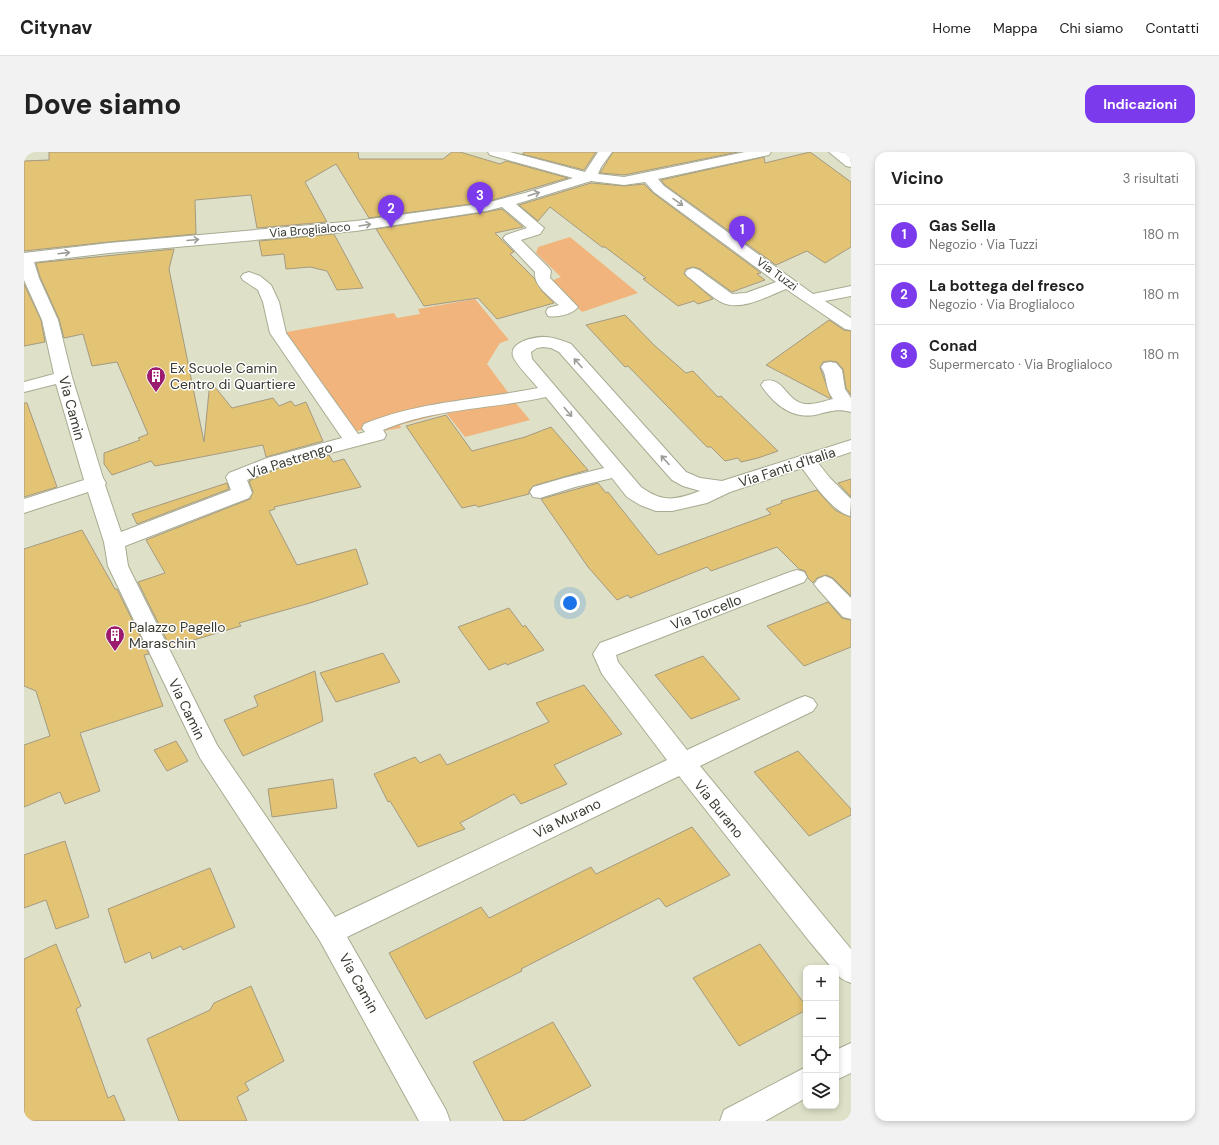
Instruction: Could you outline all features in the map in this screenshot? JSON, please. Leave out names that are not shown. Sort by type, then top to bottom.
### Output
[{"type":"street","points":[[495,152],[527,162],[590,177],[624,181],[764,152]]},
{"type":"street","points":[[590,177],[594,167],[605,152]]},
{"type":"street","points":[[836,152],[851,163]]},
{"type":"street","name":"Via Broglialoco","points":[[25,258],[109,248],[356,226],[486,207],[590,177]]},
{"type":"street","name":"Via Tuzzi","points":[[648,177],[659,189],[810,298],[851,325]]},
{"type":"street","points":[[504,202],[536,228],[535,232],[511,238],[543,271],[542,277],[544,280],[570,307],[554,312]]},
{"type":"street","name":"Via Camin","points":[[25,258],[30,278],[50,320],[63,377],[81,442],[114,542],[118,566],[208,751],[330,932],[435,1121]]},
{"type":"street","points":[[693,273],[728,299],[733,300],[742,300],[789,283]]},
{"type":"street","points":[[249,277],[265,288],[271,302],[278,333],[353,441]]},
{"type":"street","points":[[810,298],[851,291]]},
{"type":"street","name":"Via Fanti d'Italia","points":[[688,481],[680,476],[565,348],[552,343],[532,344],[522,350],[522,356],[634,492],[646,500],[658,505],[680,503],[715,492],[723,487],[851,446]]},
{"type":"street","points":[[830,367],[833,370],[834,385],[836,390],[849,406]]},
{"type":"street","points":[[24,387],[63,377]]},
{"type":"street","points":[[770,385],[794,408],[811,410],[830,404],[849,406]]},
{"type":"street","name":"Via Pastrengo","points":[[114,542],[235,496],[242,492],[236,477],[274,462],[377,435],[371,428],[394,418],[441,407],[495,401],[550,391]]},
{"type":"street","points":[[806,460],[823,483],[850,509]]},
{"type":"street","points":[[540,492],[571,482],[617,471]]},
{"type":"street","points":[[680,503],[689,488],[688,481],[706,486],[723,487]]},
{"type":"street","points":[[24,506],[96,484]]},
{"type":"street","name":"Via Torcello","points":[[615,646],[797,578]]},
{"type":"street","points":[[825,584],[851,611]]},
{"type":"street","name":"Via Burano","points":[[615,646],[605,651],[604,654],[606,661],[682,763],[851,970]]},
{"type":"street","name":"Via Murano","points":[[330,932],[805,705]]},
{"type":"street","points":[[839,1064],[851,1057]]},
{"type":"street","points":[[735,1121],[803,1084]]},
{"type":"shaded area","points":[[570,237],[638,293],[582,312],[551,281],[561,277],[536,253],[538,247]]},
{"type":"shaded area","points":[[475,299],[509,340],[500,343],[487,364],[510,395],[353,432],[281,333],[394,313],[397,318],[420,314],[418,309]]},
{"type":"shaded area","points":[[515,402],[530,420],[465,437],[446,413],[400,425],[401,428],[383,431],[379,427],[408,417]]},
{"type":"building","points":[[49,152],[358,152],[359,159],[443,159],[452,152],[460,152],[500,164],[506,161],[568,178],[486,202],[369,218],[336,164],[305,182],[327,222],[257,228],[251,195],[195,200],[196,234],[24,251],[24,161],[49,160]]},
{"type":"building","points":[[525,152],[596,152],[584,170],[522,154]]},
{"type":"building","points":[[613,152],[738,152],[624,175],[600,173]]},
{"type":"building","points":[[810,152],[851,182],[851,247],[825,263],[807,251],[776,265],[665,185],[661,180],[764,157],[765,163]]},
{"type":"building","points":[[591,183],[624,186],[644,184],[653,193],[761,273],[757,274],[765,280],[732,292],[700,269],[693,267],[686,269],[684,274],[713,299],[698,304],[694,301],[678,306],[643,279],[646,278],[605,247],[602,247],[550,207],[538,221],[519,205]]},
{"type":"building","points":[[502,209],[523,227],[495,233],[514,252],[510,254],[534,278],[542,291],[554,303],[497,319],[478,298],[424,306],[376,229],[486,212]]},
{"type":"building","points":[[334,234],[363,288],[337,290],[327,271],[310,267],[286,269],[284,254],[262,256],[259,241]]},
{"type":"building","points":[[174,249],[169,269],[204,442],[210,381],[232,408],[273,398],[279,406],[291,401],[295,406],[306,402],[323,441],[266,457],[263,445],[155,466],[151,461],[112,475],[104,464],[104,453],[140,440],[138,438],[148,434],[117,362],[92,366],[83,334],[64,338],[59,319],[40,277],[36,263]]},
{"type":"building","points":[[24,284],[41,320],[45,342],[24,346]]},
{"type":"building","points":[[625,315],[654,345],[686,373],[693,371],[718,397],[721,396],[778,451],[741,462],[738,458],[725,461],[711,447],[707,447],[628,366],[625,367],[586,325]]},
{"type":"building","points":[[829,320],[844,330],[851,331],[851,395],[846,388],[843,369],[837,362],[823,362],[820,367],[831,398],[766,365]]},
{"type":"building","points":[[24,403],[27,403],[57,487],[24,497]]},
{"type":"building","points":[[446,415],[472,451],[525,437],[551,427],[588,470],[533,486],[529,491],[529,494],[478,507],[476,505],[462,508],[406,426]]},
{"type":"building","points":[[329,455],[333,462],[344,459],[361,487],[274,507],[275,509],[269,511],[297,565],[356,549],[368,584],[310,603],[239,623],[241,626],[170,647],[138,582],[165,573],[146,540],[250,499],[253,492],[249,481],[281,467]]},
{"type":"building","points":[[851,479],[851,497],[838,483]]},
{"type":"building","points":[[227,483],[229,489],[137,524],[132,514]]},
{"type":"building","points":[[598,483],[606,493],[608,492],[658,555],[771,514],[766,509],[782,503],[781,501],[817,490],[835,510],[851,517],[851,596],[833,578],[826,575],[817,578],[813,583],[808,578],[805,571],[799,569],[777,547],[711,571],[707,567],[630,598],[628,595],[617,600],[588,567],[541,499]]},
{"type":"building","points":[[82,530],[115,589],[117,589],[149,654],[144,655],[163,706],[80,733],[100,791],[65,804],[60,792],[24,807],[24,745],[50,736],[36,691],[24,686],[24,549]]},
{"type":"building","points":[[828,602],[842,618],[851,620],[851,647],[804,666],[767,626]]},
{"type":"building","points":[[509,608],[523,627],[525,625],[544,650],[507,665],[506,663],[489,670],[458,627]]},
{"type":"building","points":[[383,653],[400,682],[336,702],[320,673]]},
{"type":"building","points":[[703,656],[740,699],[691,719],[655,675]]},
{"type":"building","points":[[315,671],[323,721],[243,756],[224,720],[258,706],[254,696]]},
{"type":"building","points":[[584,685],[622,734],[554,765],[567,784],[521,804],[514,794],[460,823],[465,829],[418,847],[390,801],[388,802],[374,774],[415,757],[420,763],[440,754],[447,765],[549,722],[536,703]]},
{"type":"building","points":[[176,741],[188,761],[167,771],[154,750]]},
{"type":"building","points":[[798,751],[851,809],[851,815],[809,836],[754,772]]},
{"type":"building","points":[[333,779],[337,808],[272,817],[268,789]]},
{"type":"building","points":[[692,827],[730,875],[666,907],[659,898],[521,969],[522,971],[426,1019],[389,953],[481,907],[489,918],[591,867],[596,874]]},
{"type":"building","points":[[65,841],[89,917],[56,929],[46,900],[24,908],[24,855]]},
{"type":"building","points":[[210,868],[235,927],[183,950],[181,946],[152,959],[150,952],[125,963],[108,909]]},
{"type":"building","points":[[56,944],[81,1006],[76,1009],[108,1098],[114,1095],[125,1121],[24,1121],[24,959]]},
{"type":"building","points":[[760,944],[803,1002],[803,1012],[739,1046],[693,978]]},
{"type":"building","points":[[251,986],[284,1061],[245,1083],[249,1090],[237,1097],[247,1121],[179,1121],[147,1039],[210,1010],[214,1003]]},
{"type":"building","points":[[553,1022],[591,1086],[523,1121],[504,1121],[473,1062]]},
{"type":"place","name":"Conad","points":[[480,215]]},
{"type":"place","name":"La bottega del fresco","points":[[391,228]]},
{"type":"place","name":"Gas Sella","points":[[742,249]]},
{"type":"place","name":"Ex Scuole Camin Centro di Quartiere","points":[[156,393]]},
{"type":"place","name":"Palazzo Pagello Maraschin","points":[[115,652]]}]
